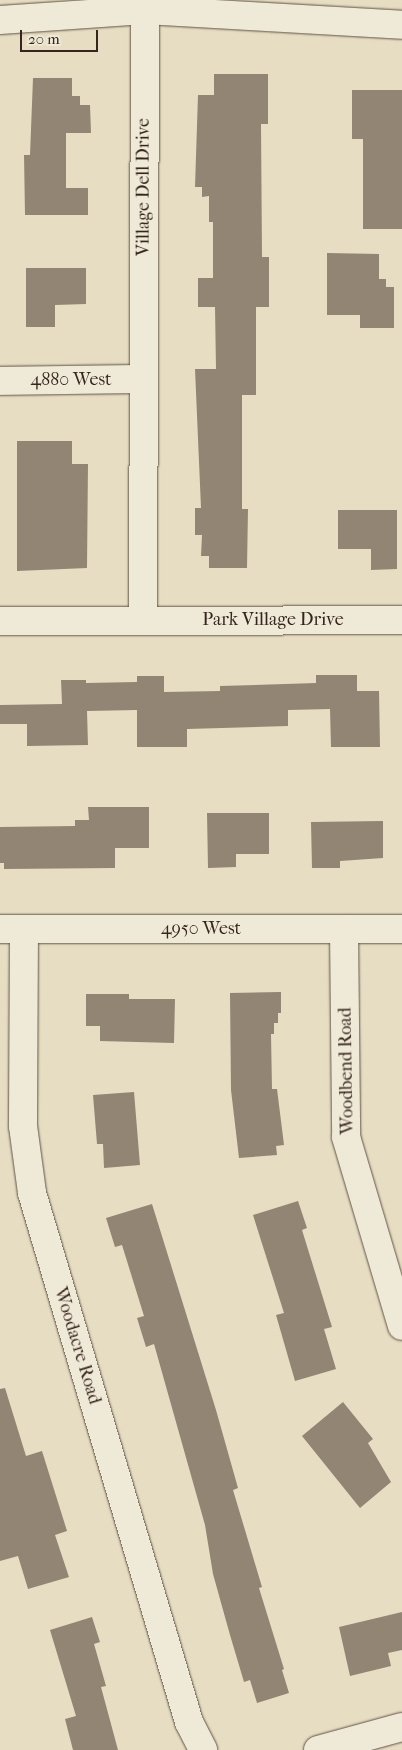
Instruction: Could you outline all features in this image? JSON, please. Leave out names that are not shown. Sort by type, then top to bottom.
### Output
[{"type":"street","points":[[0,20],[145,10],[402,25]]},
{"type":"street","name":"Village Dell Drive","points":[[143,621],[142,380],[145,10]]},
{"type":"street","name":"4880 West","points":[[0,381],[142,380]]},
{"type":"street","name":"Park Village Drive","points":[[0,621],[402,620]]},
{"type":"street","name":"4950 West","points":[[12,929],[402,929]]},
{"type":"street","name":"Woodacre Road","points":[[12,929],[24,1126],[32,1193],[189,1722],[203,1750]]},
{"type":"street","name":"Woodbend Road","points":[[344,929],[346,1136],[402,1326]]},
{"type":"street","points":[[318,1750],[402,1727]]},
{"type":"building","points":[[214,74],[268,74],[268,124],[261,124],[262,257],[269,257],[269,307],[256,307],[256,395],[242,395],[242,509],[248,509],[247,568],[209,568],[209,556],[201,556],[202,535],[195,535],[195,508],[201,508],[195,369],[216,369],[215,307],[198,307],[198,278],[213,278],[213,222],[209,222],[209,196],[202,197],[202,187],[195,187],[198,95],[214,95]]},
{"type":"building","points":[[33,78],[72,78],[72,96],[80,96],[80,105],[90,105],[91,133],[66,133],[66,188],[88,188],[88,215],[25,215],[24,155],[30,155]]},
{"type":"building","points":[[352,90],[402,90],[402,229],[363,229],[363,139],[352,139]]},
{"type":"building","points":[[327,253],[379,254],[379,279],[386,279],[386,287],[394,287],[394,328],[360,328],[360,315],[327,315]]},
{"type":"building","points":[[26,268],[86,268],[86,304],[55,305],[55,327],[26,327]]},
{"type":"building","points":[[17,441],[72,441],[72,464],[88,464],[87,568],[17,571]]},
{"type":"building","points":[[338,510],[397,510],[397,569],[371,570],[371,549],[338,549]]},
{"type":"building","points":[[316,675],[357,675],[357,691],[379,691],[380,747],[331,747],[330,709],[288,710],[288,726],[187,729],[187,747],[137,747],[137,710],[87,711],[88,745],[27,746],[27,724],[0,724],[0,705],[62,704],[61,680],[86,680],[86,683],[137,682],[137,676],[164,676],[164,692],[220,691],[220,686],[316,683]]},
{"type":"building","points":[[88,807],[149,807],[149,848],[115,848],[115,868],[4,869],[4,863],[0,863],[0,827],[75,826],[75,820],[89,820]]},
{"type":"building","points":[[207,813],[269,813],[269,854],[236,854],[236,867],[208,868]]},
{"type":"building","points":[[383,821],[383,858],[340,861],[340,868],[312,868],[311,822]]},
{"type":"building","points":[[281,992],[281,1013],[278,1013],[278,1023],[274,1023],[274,1034],[271,1034],[272,1089],[277,1089],[284,1145],[276,1146],[277,1155],[239,1158],[231,1090],[230,993]]},
{"type":"building","points":[[86,994],[129,994],[129,999],[175,999],[174,1043],[100,1041],[100,1026],[86,1026]]},
{"type":"building","points":[[134,1092],[140,1165],[104,1168],[103,1144],[97,1144],[93,1095]]},
{"type":"building","points":[[298,1201],[307,1228],[302,1230],[332,1327],[324,1329],[336,1369],[295,1381],[276,1315],[284,1313],[253,1215]]},
{"type":"building","points":[[152,1204],[216,1410],[238,1488],[233,1490],[262,1587],[259,1588],[284,1669],[282,1670],[289,1693],[257,1703],[250,1680],[244,1682],[230,1635],[213,1574],[205,1525],[154,1344],[146,1347],[137,1318],[144,1316],[122,1245],[115,1247],[106,1218]]},
{"type":"building","points":[[5,1388],[26,1456],[42,1451],[67,1531],[55,1535],[69,1577],[28,1589],[18,1556],[0,1561],[0,1389]]},
{"type":"building","points":[[343,1402],[373,1439],[368,1443],[391,1482],[360,1508],[302,1436]]},
{"type":"building","points":[[402,1612],[402,1650],[388,1653],[391,1666],[350,1676],[339,1627]]},
{"type":"building","points":[[92,1617],[100,1642],[94,1644],[106,1686],[101,1687],[118,1750],[73,1750],[65,1719],[76,1716],[50,1630]]}]
